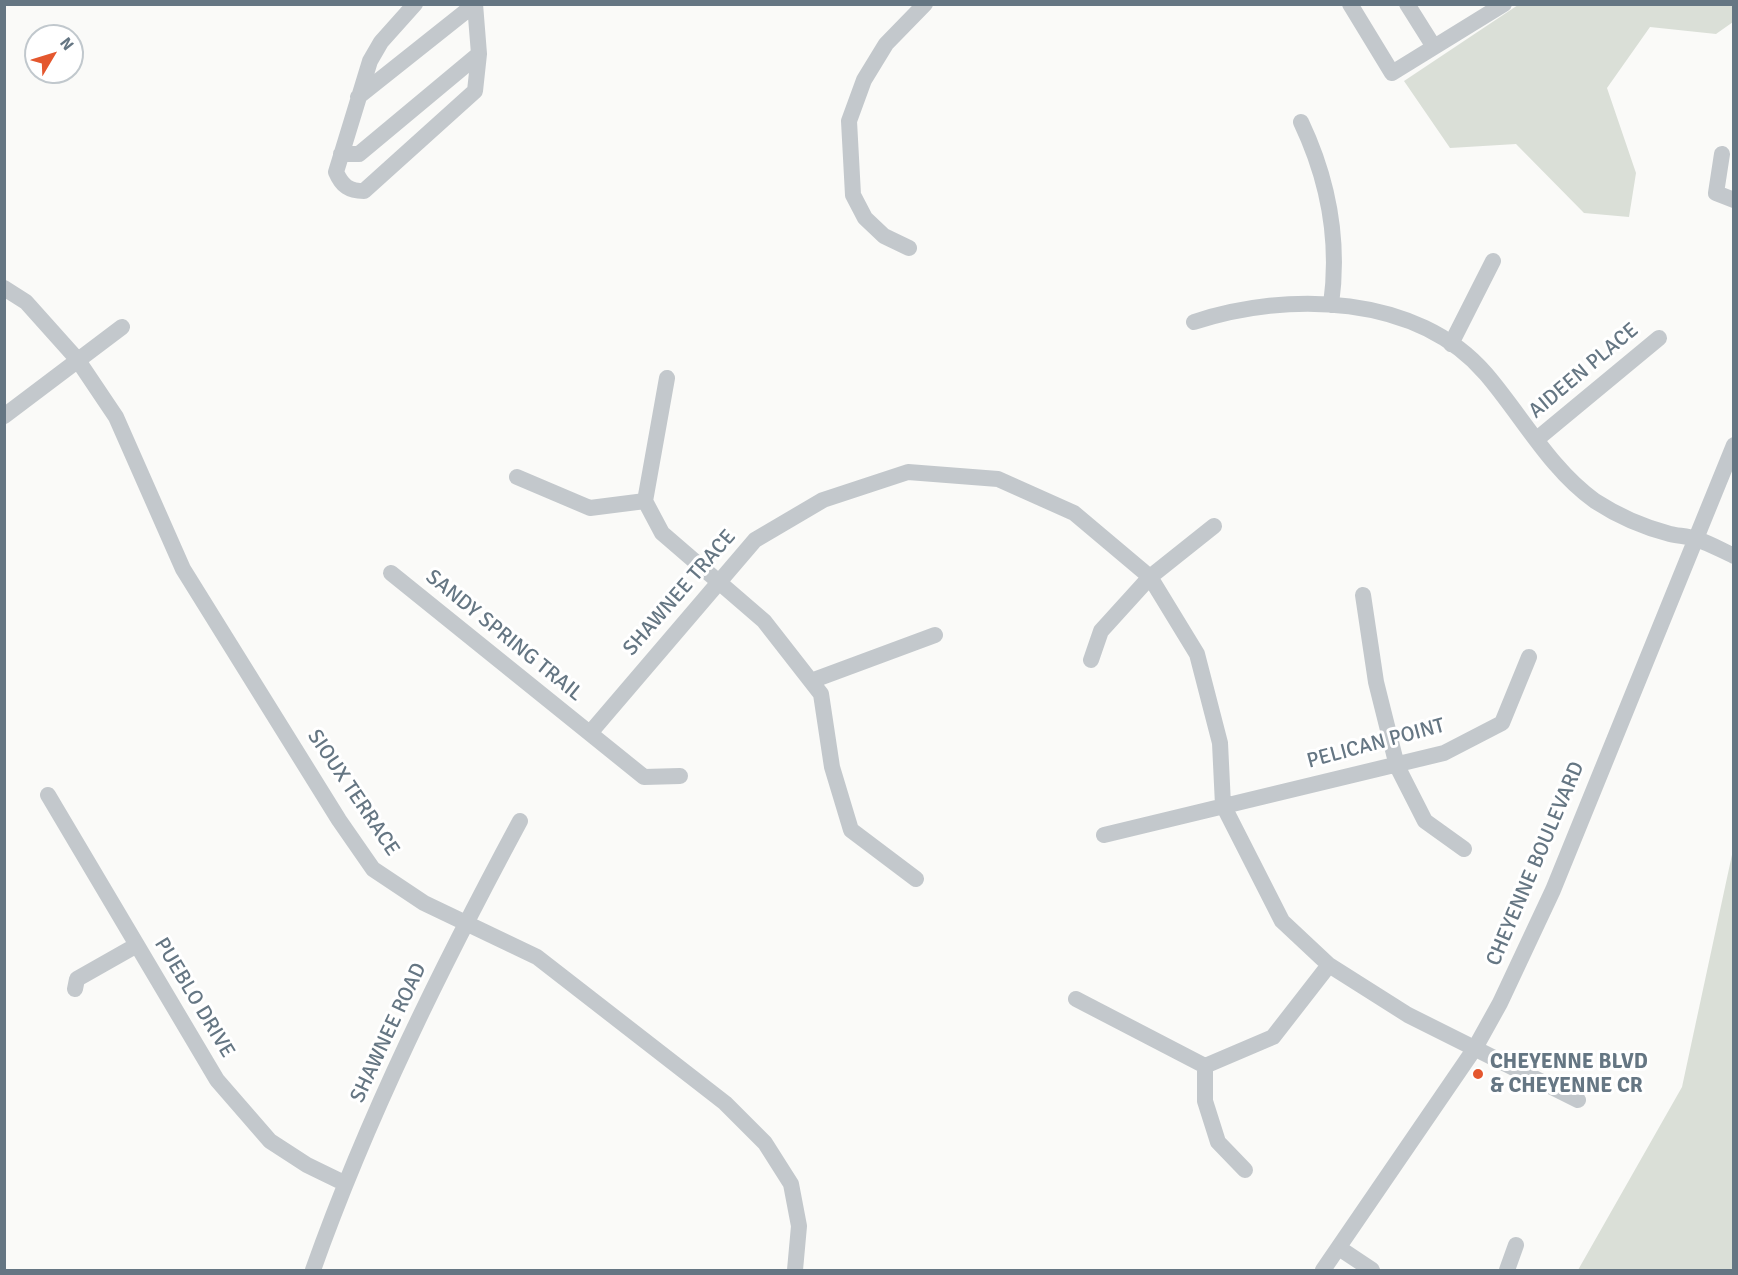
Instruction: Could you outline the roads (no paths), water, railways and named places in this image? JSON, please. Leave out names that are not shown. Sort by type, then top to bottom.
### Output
[{"type":"street","points":[[415,4],[381,42],[370,62],[358,97],[336,172],[340,183],[352,191],[364,191],[470,97],[477,85],[479,54],[475,4]]},
{"type":"street","points":[[358,97],[475,4]]},
{"type":"street","points":[[909,248],[884,236],[865,218],[853,195],[849,121],[864,80],[886,44],[925,4]]},
{"type":"street","points":[[1350,4],[1392,73],[1504,4]]},
{"type":"street","points":[[1407,4],[1434,47]]},
{"type":"street","points":[[341,154],[359,154],[479,54]]},
{"type":"street","points":[[1301,122],[1322,171],[1334,226],[1335,259],[1331,305]]},
{"type":"street","points":[[1722,154],[1716,193],[1734,200]]},
{"type":"street","points":[[1451,344],[1493,261]]},
{"type":"street","name":"SIOUX TERRACE","points":[[4,288],[26,302],[77,360],[116,417],[183,569],[339,820],[373,869],[424,903],[537,957],[725,1103],[765,1143],[791,1184],[799,1226],[795,1270]]},
{"type":"street","points":[[1194,322],[1258,308],[1331,305],[1362,308],[1399,317],[1451,344],[1485,373],[1564,472],[1595,500],[1636,523],[1696,539],[1734,556]]},
{"type":"street","points":[[4,416],[122,327]]},
{"type":"street","name":"AIDEEN PLACE","points":[[1537,439],[1659,338]]},
{"type":"street","points":[[667,378],[645,501],[662,533],[764,621],[821,694],[832,767],[851,830],[916,879]]},
{"type":"street","name":"CHEYENNE BOULEVARD","points":[[1323,1270],[1475,1048],[1500,1004],[1553,890],[1734,445]]},
{"type":"street","name":"SHAWNEE TRACE","points":[[590,733],[717,581],[755,540],[823,500],[908,472],[998,479],[1074,513],[1150,577],[1197,654],[1220,743],[1223,805],[1282,921],[1329,965],[1408,1015],[1578,1100]]},
{"type":"street","points":[[517,477],[590,508],[645,501]]},
{"type":"street","points":[[1091,660],[1101,631],[1150,577],[1214,526]]},
{"type":"street","name":"SANDY SPRING TRAIL","points":[[391,573],[644,777],[680,776]]},
{"type":"street","points":[[1363,595],[1376,682],[1397,766],[1425,822],[1464,849]]},
{"type":"street","points":[[811,681],[935,635]]},
{"type":"street","name":"PELICAN POINT","points":[[1104,835],[1444,753],[1502,723],[1529,657]]},
{"type":"street","name":"PUEBLO DRIVE","points":[[48,795],[217,1080],[270,1141],[307,1165],[344,1183]]},
{"type":"street","name":"SHAWNEE ROAD","points":[[313,1270],[344,1183],[465,923],[520,821]]},
{"type":"street","points":[[75,989],[77,979],[137,945]]},
{"type":"street","points":[[1205,1066],[1273,1037],[1329,965]]},
{"type":"street","points":[[1076,999],[1205,1066]]},
{"type":"street","points":[[1205,1066],[1204,1101],[1218,1142],[1245,1170]]},
{"type":"street","points":[[1507,1270],[1516,1245]]},
{"type":"street","points":[[1339,1248],[1372,1270]]},
{"type":"place","name":"CHEYENNE BLVD & CHEYENNE CR","points":[[1478,1074]]}]
